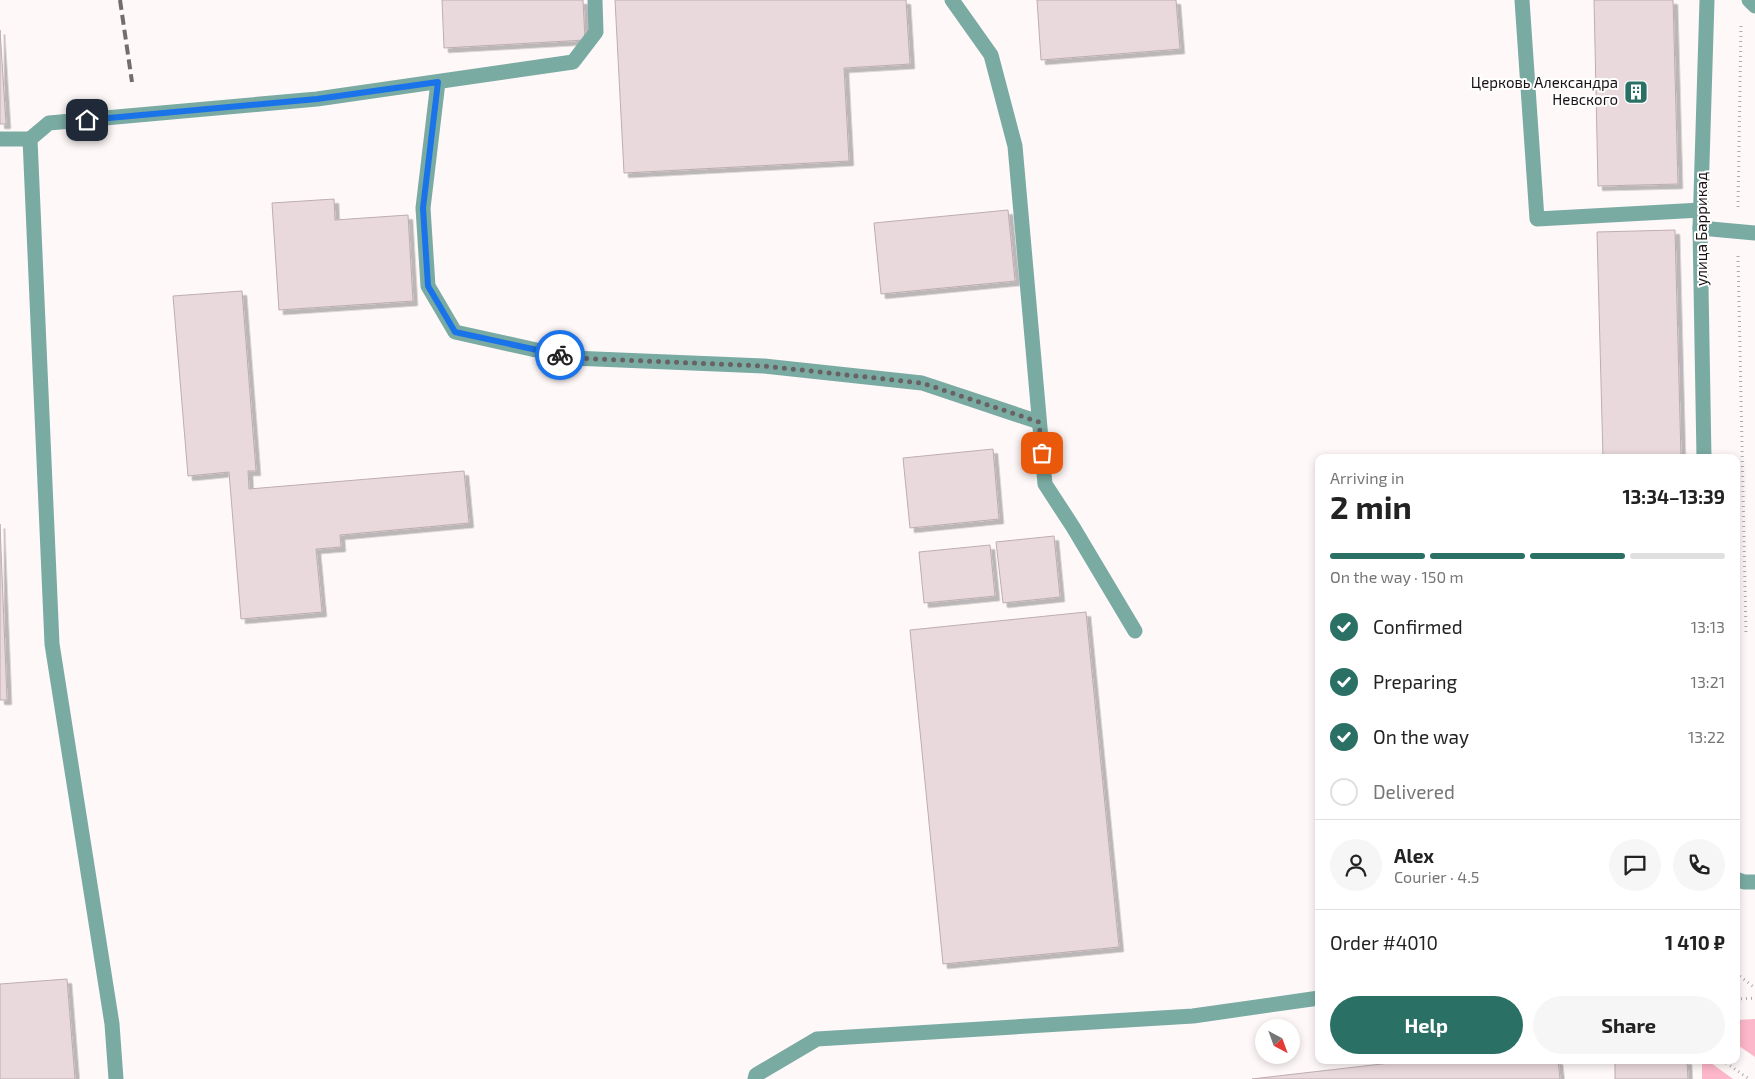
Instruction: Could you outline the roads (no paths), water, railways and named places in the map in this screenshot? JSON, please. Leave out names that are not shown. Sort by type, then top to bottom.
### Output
[{"type":"street","points":[[0,139],[30,138],[49,123],[317,99],[573,62],[596,32],[595,0]]},
{"type":"street","points":[[952,0],[991,56],[1015,146],[1044,484],[1073,527],[1135,631]]},
{"type":"street","points":[[1522,0],[1537,219],[1701,210]]},
{"type":"street","name":"улица Баррикад","points":[[1704,454],[1700,228],[1707,0]]},
{"type":"street","points":[[1750,0],[1755,6]]},
{"type":"street","points":[[438,82],[423,208],[428,286],[455,332],[572,358],[764,366],[922,383],[1039,422]]},
{"type":"street","points":[[30,138],[52,644],[112,1024],[116,1079]]},
{"type":"street","points":[[1700,228],[1755,233]]},
{"type":"street","points":[[755,1079],[756,1075],[817,1039],[1193,1016],[1315,999]]},
{"type":"railway","points":[[120,0],[132,82]]},
{"type":"place","name":"Церковь Александра Невского","points":[[1636,92]]}]
